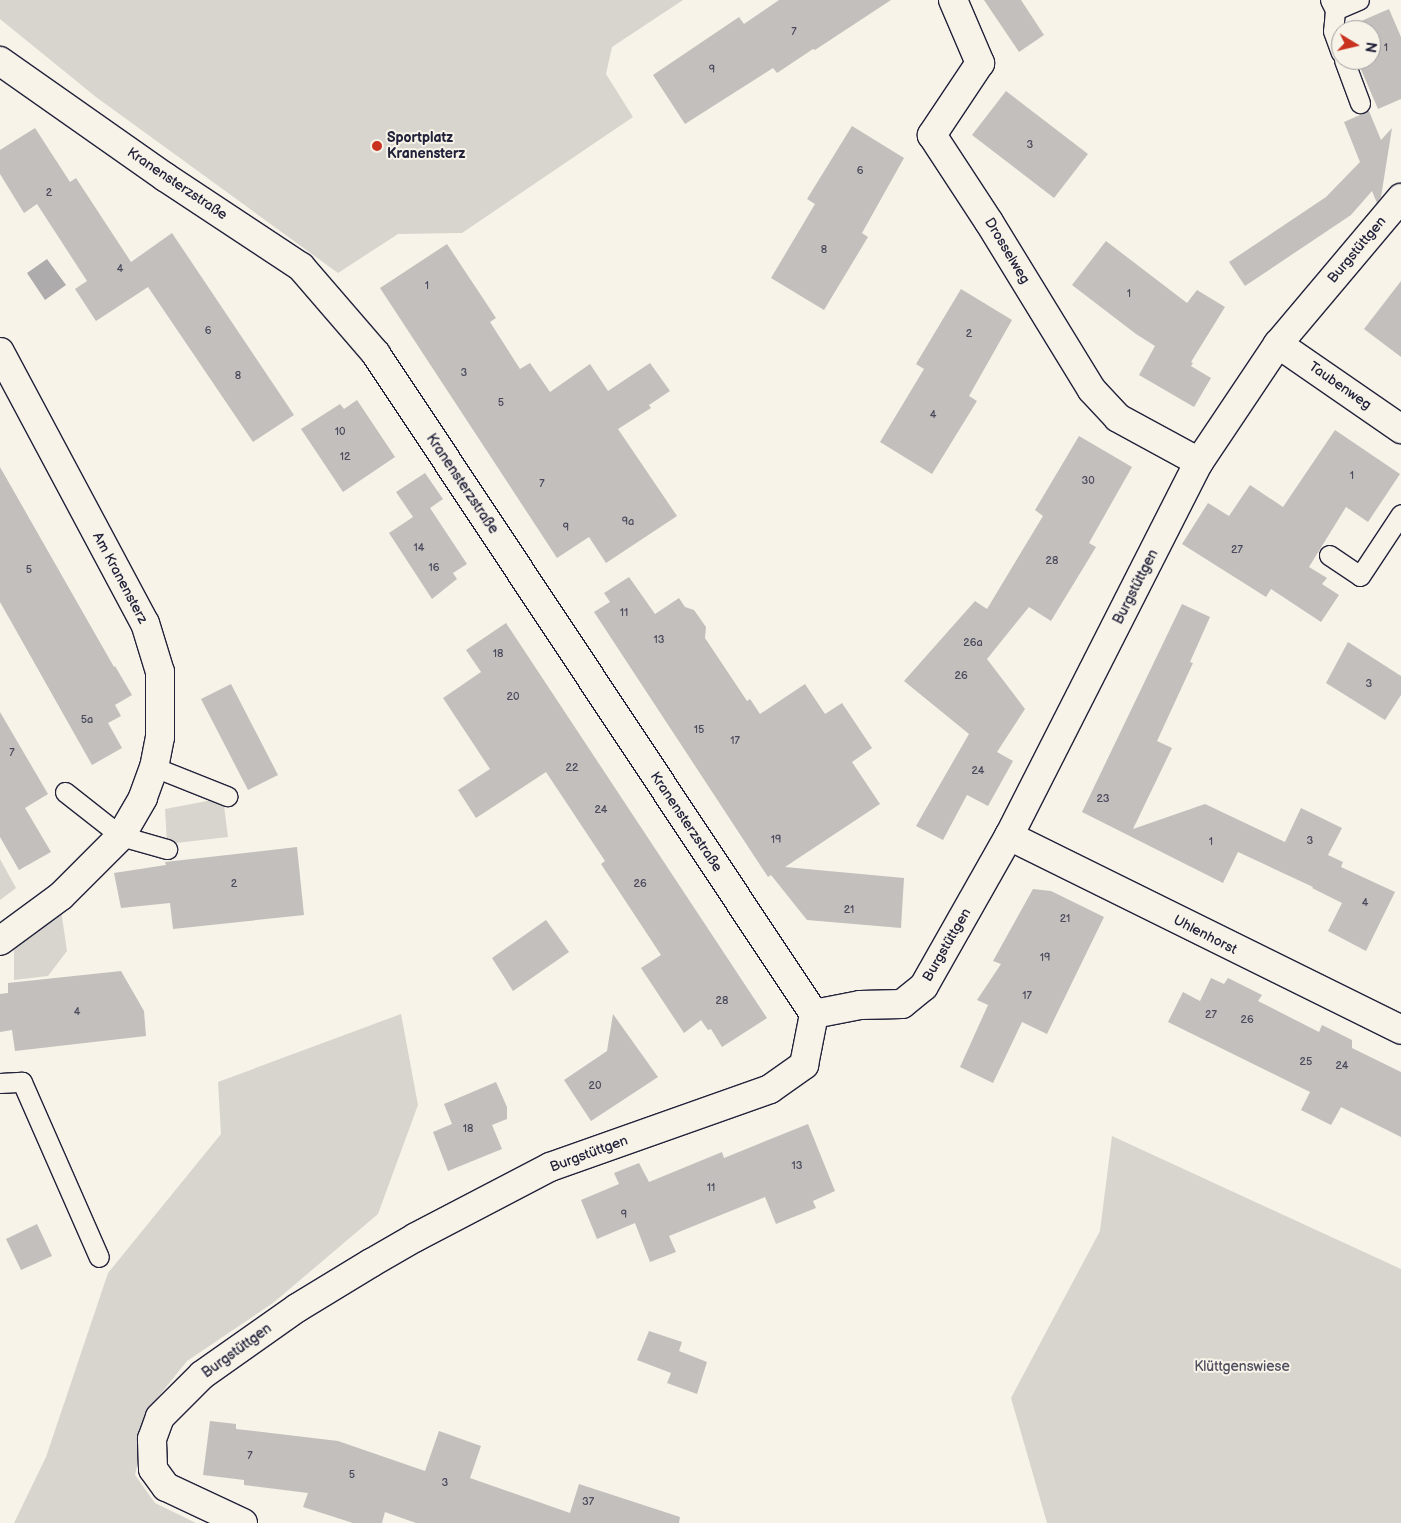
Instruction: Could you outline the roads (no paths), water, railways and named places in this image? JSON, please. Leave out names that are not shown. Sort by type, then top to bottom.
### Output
[{"type":"street","name":"Drosselweg","points":[[953,0],[980,63],[932,135],[989,222],[1092,390],[1118,418],[1199,462]]},
{"type":"street","name":"Kranensterzstraße","points":[[3,70],[301,267],[376,354],[814,1014]]},
{"type":"street","name":"Burgstüttgen","points":[[243,1523],[166,1487],[153,1468],[152,1439],[160,1417],[202,1375],[296,1308],[416,1237],[550,1167],[770,1089],[804,1066],[814,1014],[860,1005],[902,1004],[924,986],[1009,836],[1199,462],[1278,344],[1401,198]]},
{"type":"street","name":"Taubenweg","points":[[1278,344],[1401,429]]},
{"type":"street","name":"Am Kranensterz","points":[[0,352],[145,623],[160,672],[160,737],[154,767],[143,798],[121,836],[61,896],[0,941]]},
{"type":"street","name":"Uhlenhorst","points":[[1009,836],[1401,1030]]},
{"type":"lane","points":[[1333,20],[1333,5],[1359,0]]},
{"type":"lane","points":[[1348,70],[1360,102]]},
{"type":"lane","points":[[1329,556],[1360,576],[1401,514]]},
{"type":"lane","points":[[154,767],[227,796]]},
{"type":"lane","points":[[65,792],[121,836],[168,850]]},
{"type":"lane","points":[[0,1084],[22,1082],[99,1257]]},
{"type":"place","name":"Sportplatz Kranensterz","points":[[377,146]]},
{"type":"park label","name":"Klüttgenswiese","points":[[1242,1367]]}]
